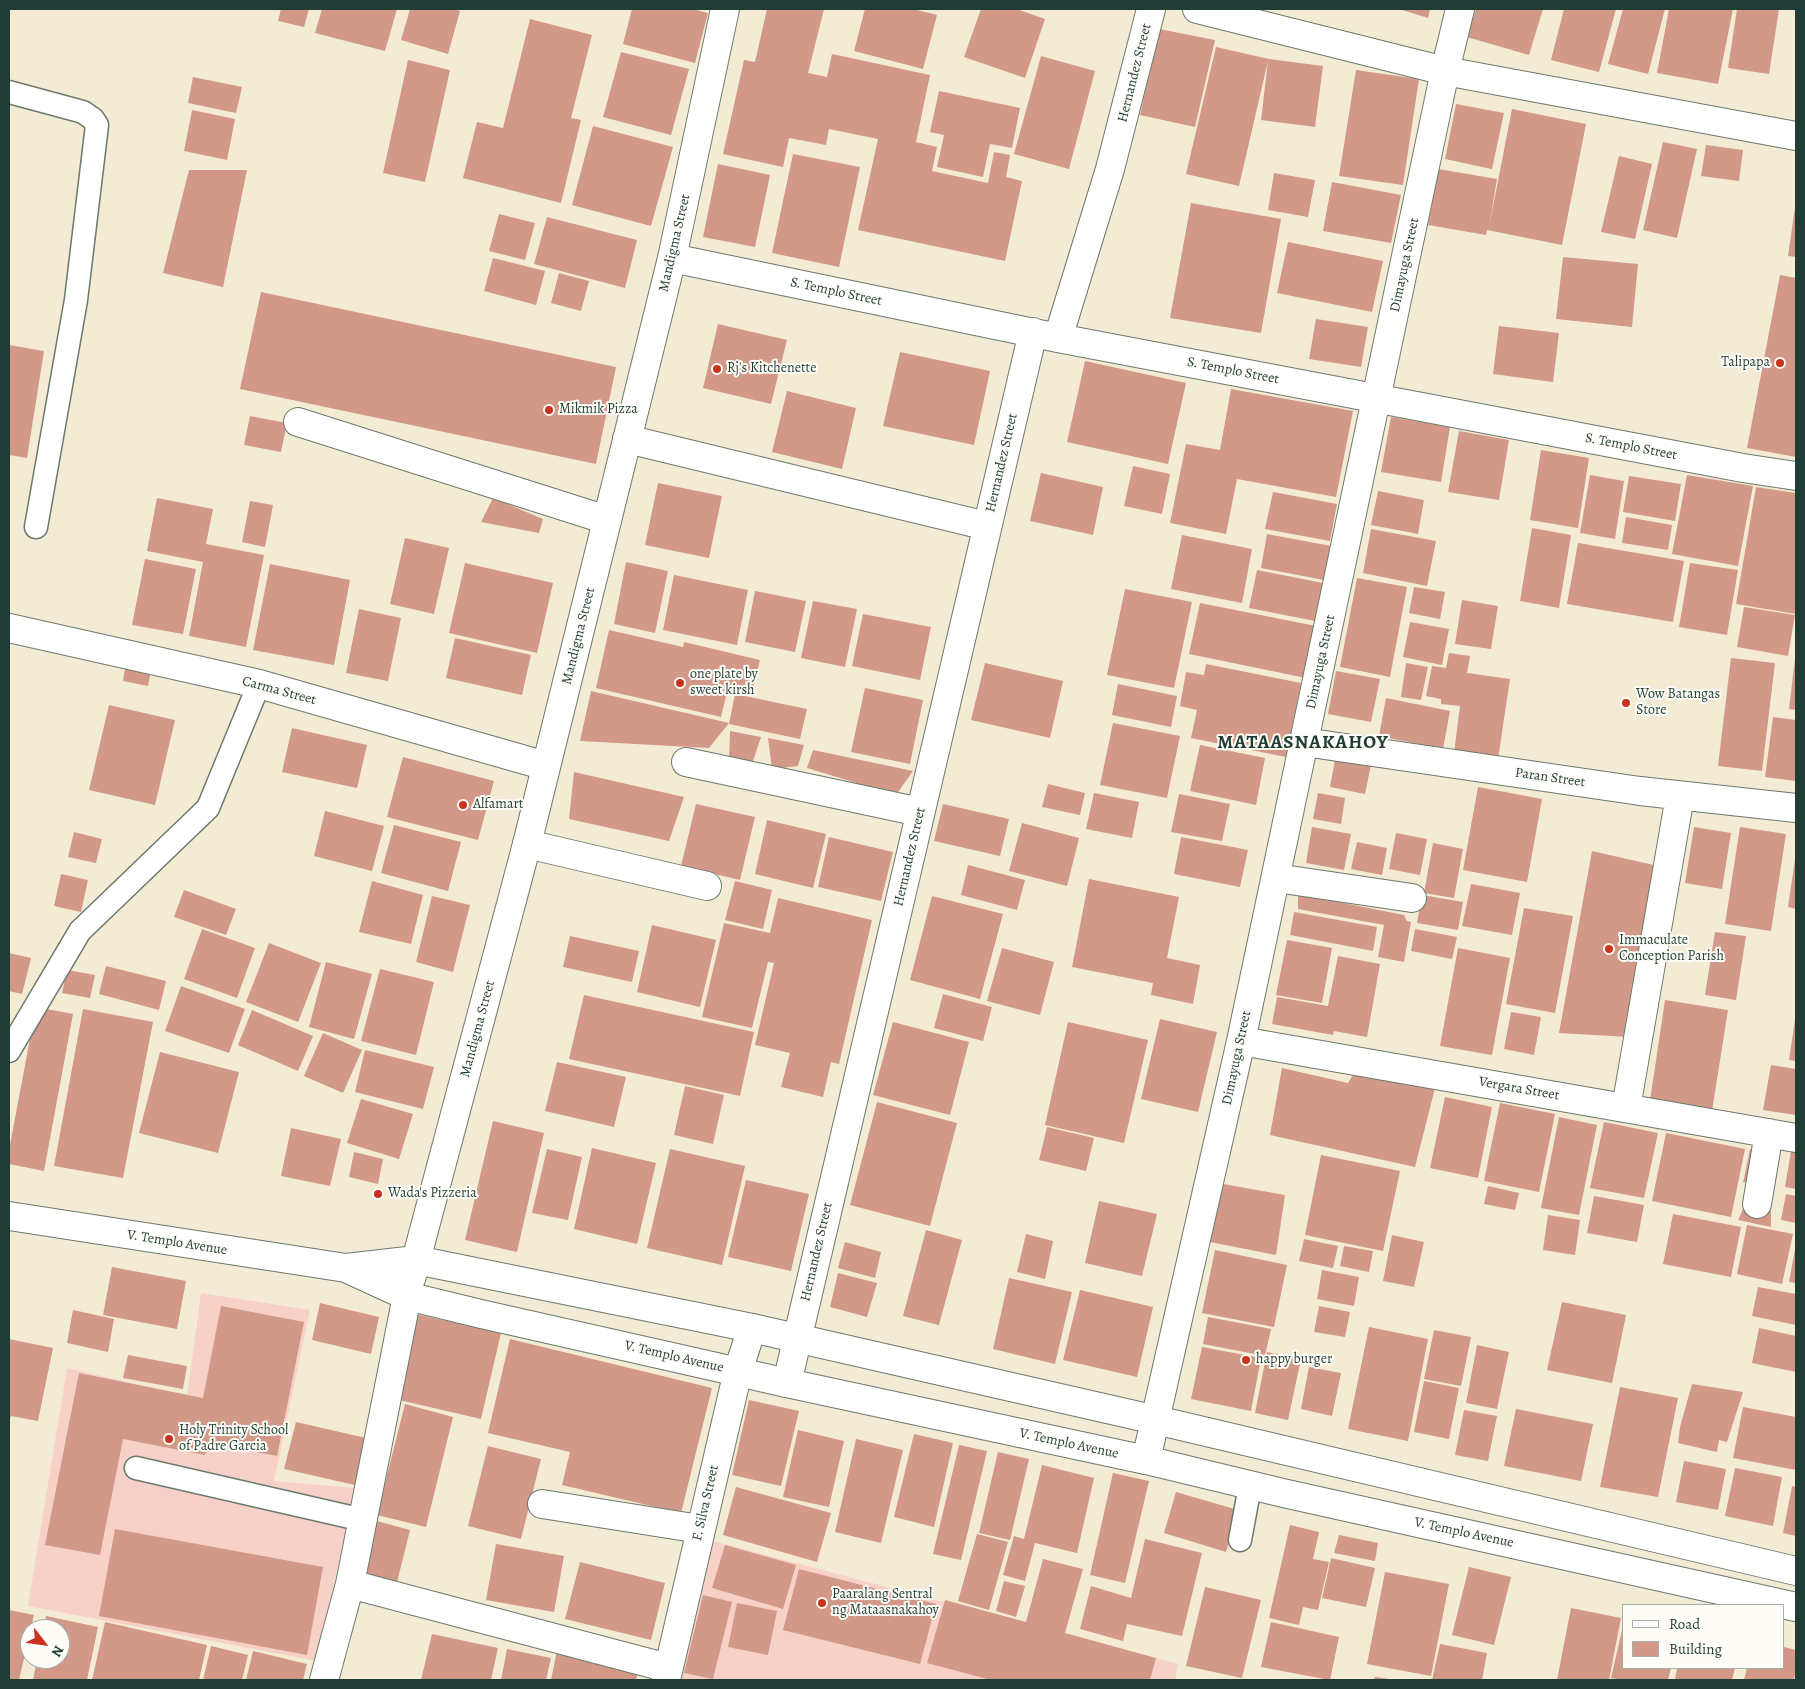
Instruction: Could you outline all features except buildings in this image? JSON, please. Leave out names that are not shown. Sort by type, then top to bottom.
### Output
[{"type":"street","name":"Mandigma Street","points":[[324,1680],[350,1584],[407,1296],[527,844],[608,520],[672,258],[725,9]]},
{"type":"street","name":"Hernandez Street","points":[[787,1383],[987,526],[1046,335],[1110,169],[1151,9]]},
{"type":"street","points":[[1197,9],[1445,72],[1796,136]]},
{"type":"street","name":"Dimayuga Street","points":[[1146,1460],[1241,1041],[1445,72],[1460,9]]},
{"type":"street","name":"S. Templo Street","points":[[672,258],[1046,335],[1376,399],[1733,466],[1796,476]]},
{"type":"street","points":[[298,422],[608,520]]},
{"type":"street","points":[[628,439],[987,526]]},
{"type":"street","name":"Carma Street","points":[[9,628],[259,684],[546,766]]},
{"type":"street","name":"Paran Street","points":[[1304,742],[1640,791],[1796,808]]},
{"type":"street","points":[[686,762],[920,812]]},
{"type":"street","points":[[1626,1108],[1680,796]]},
{"type":"street","points":[[527,844],[707,886]]},
{"type":"street","points":[[1276,878],[1412,898]]},
{"type":"street","name":"Vergara Street","points":[[1241,1041],[1796,1138]]},
{"type":"street","points":[[1757,1204],[1769,1133]]},
{"type":"street","name":"V. Templo Avenue","points":[[9,1216],[346,1268],[416,1260],[752,1328],[1156,1420],[1796,1571]]},
{"type":"street","name":"V. Templo Avenue","points":[[346,1268],[407,1296],[787,1383],[1146,1460],[1250,1486],[1782,1604]]},
{"type":"street","name":"F. Silva Street","points":[[667,1674],[738,1372],[752,1328]]},
{"type":"street","points":[[542,1504],[700,1528]]},
{"type":"street","points":[[350,1584],[667,1674]]},
{"type":"lane","points":[[9,92],[83,112],[94,119],[98,125],[76,300],[36,528]]},
{"type":"lane","points":[[9,1051],[80,930],[208,808],[259,684]]},
{"type":"lane","points":[[136,1468],[363,1520]]},
{"type":"lane","points":[[1240,1540],[1250,1486]]},
{"type":"shaded area","name":"Holy Trinity School of Padre Garcia","points":[[201,1293],[310,1310],[274,1481],[355,1488],[317,1661],[28,1606],[67,1368],[187,1396]]},
{"type":"shaded area","name":"Paaralang Sentral ng Mataasnakahoy","points":[[713,1541],[1178,1664],[1175,1680],[680,1680]]},
{"type":"place","name":"Talipapa","points":[[1780,363]]},
{"type":"place","name":"Rj's Kitchenette","points":[[717,369]]},
{"type":"place","name":"Mikmik Pizza","points":[[549,410]]},
{"type":"place","name":"one plate by sweet kirsh","points":[[680,683]]},
{"type":"place","name":"Wow Batangas Store","points":[[1626,703]]},
{"type":"place","name":"Alfamart","points":[[463,805]]},
{"type":"place","name":"Immaculate Conception Parish","points":[[1609,949]]},
{"type":"place","name":"Wada's Pizzeria","points":[[378,1194]]},
{"type":"place","name":"happy burger","points":[[1246,1360]]},
{"type":"place","name":"Holy Trinity School of Padre Garcia","points":[[169,1439]]},
{"type":"place","name":"Paaralang Sentral ng Mataasnakahoy","points":[[822,1603]]},
{"type":"district","name":"MATAASNAKAHOY","points":[[1303,743]]}]
